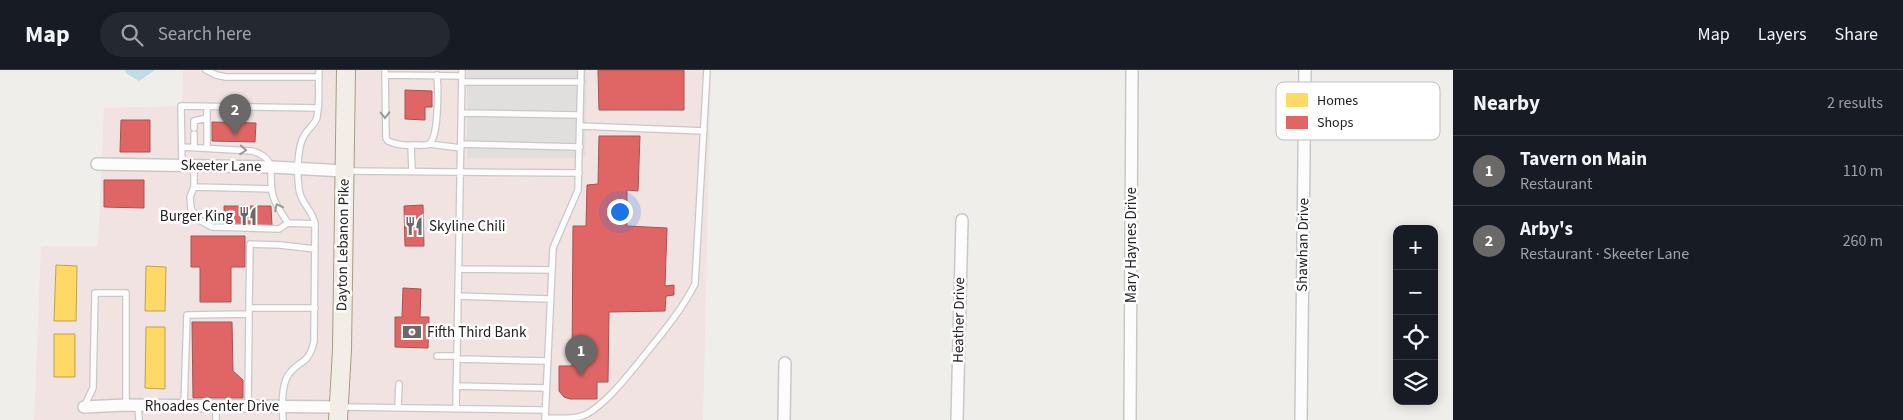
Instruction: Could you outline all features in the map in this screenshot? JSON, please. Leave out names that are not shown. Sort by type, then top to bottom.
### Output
[{"type":"main road","name":"Dayton Lebanon Pike","points":[[339,414],[346,70]]},
{"type":"street","name":"Mary Haynes Drive","points":[[1130,420],[1132,70]]},
{"type":"street","name":"Shawhan Drive","points":[[1301,420],[1304,140]]},
{"type":"street","name":"Skeeter Lane","points":[[97,164],[344,170]]},
{"type":"street","name":"Heather Drive","points":[[957,420],[962,220]]},
{"type":"street","points":[[784,420],[785,364]]},
{"type":"street","name":"Rhoades Center Drive","points":[[84,407],[282,406],[339,414]]},
{"type":"lane","points":[[206,70],[216,75],[226,76],[318,73],[317,117],[302,138],[299,168],[299,192],[303,201],[311,210],[316,224],[314,341],[312,352],[288,376],[285,383],[282,406],[283,420]]},
{"type":"lane","points":[[581,70],[578,190],[553,248],[545,419],[571,418],[586,415],[605,399],[624,380],[663,333],[686,301],[694,284],[707,70]]},
{"type":"lane","points":[[580,147],[429,144],[400,146],[388,141],[386,138],[384,72],[581,82]]},
{"type":"lane","points":[[429,144],[434,137],[438,92],[437,76]]},
{"type":"lane","points":[[456,409],[462,76]]},
{"type":"lane","points":[[316,224],[288,223],[279,229],[212,227],[201,221],[191,209],[190,197],[194,187],[182,147],[182,106],[318,108]]},
{"type":"lane","points":[[206,107],[207,147]]},
{"type":"lane","points":[[462,112],[580,115]]},
{"type":"lane","points":[[194,147],[194,121],[207,118]]},
{"type":"lane","points":[[580,126],[704,131]]},
{"type":"lane","points":[[412,146],[412,170]]},
{"type":"lane","points":[[182,147],[252,151],[266,158],[272,167],[272,189],[277,208],[288,223]]},
{"type":"lane","points":[[344,170],[579,173]]},
{"type":"lane","points":[[194,187],[272,189]]},
{"type":"lane","points":[[248,406],[250,244],[315,249]]},
{"type":"lane","points":[[459,269],[551,270]]},
{"type":"lane","points":[[84,407],[93,388],[95,293],[126,293],[126,406]]},
{"type":"lane","points":[[458,296],[550,300]]},
{"type":"lane","points":[[184,406],[187,315],[315,308]]},
{"type":"lane","points":[[437,356],[547,361]]},
{"type":"lane","points":[[398,408],[399,384]]},
{"type":"lane","points":[[456,386],[546,388]]},
{"type":"lane","points":[[138,406],[138,420]]},
{"type":"lane","points":[[216,406],[216,420]]},
{"type":"lane","points":[[339,414],[398,408],[545,410]]},
{"type":"shaded area","points":[[183,70],[711,70],[703,420],[34,420],[41,246],[98,246],[104,108],[182,106]]},
{"type":"shaded area","points":[[467,70],[587,70],[585,158],[467,158]]},
{"type":"water","points":[[125,70],[155,70],[139,81],[126,73]]},
{"type":"building: Homes","points":[[56,265],[77,266],[76,321],[54,321]]},
{"type":"building: Homes","points":[[146,266],[166,267],[165,311],[145,311]]},
{"type":"building: Homes","points":[[146,327],[165,327],[165,389],[145,388]]},
{"type":"building: Homes","points":[[54,334],[75,334],[75,377],[54,377]]},
{"type":"building: Shops","points":[[598,70],[684,70],[684,110],[599,110]]},
{"type":"building: Shops","points":[[405,90],[432,91],[432,107],[425,107],[425,120],[405,119]]},
{"type":"building: Shops","points":[[121,120],[150,120],[150,152],[120,152]]},
{"type":"building: Shops","points":[[212,122],[256,123],[255,142],[212,141]]},
{"type":"building: Shops","points":[[599,136],[640,136],[638,191],[627,190],[627,226],[667,228],[665,286],[674,285],[674,295],[666,296],[665,311],[609,312],[608,382],[597,382],[597,399],[570,399],[564,397],[559,391],[559,366],[572,366],[573,226],[586,226],[587,185],[598,184]]},
{"type":"building: Shops","points":[[104,180],[144,180],[144,208],[104,207]]},
{"type":"building: Shops","name":"Skyline Chili","points":[[423,205],[424,246],[405,246],[404,206]]},
{"type":"building: Shops","name":"Burger King","points":[[224,206],[271,206],[272,226],[224,226]]},
{"type":"building: Shops","points":[[191,236],[245,236],[245,267],[231,267],[231,302],[200,302],[200,267],[191,267]]},
{"type":"building: Shops","name":"Fifth Third Bank","points":[[403,288],[421,289],[420,317],[429,317],[428,348],[395,347],[395,317],[402,317]]},
{"type":"building: Shops","points":[[192,322],[232,322],[233,371],[243,380],[243,398],[193,398]]},
{"type":"place","name":"Arby's","points":[[235,135]]},
{"type":"place","name":"Burger King","points":[[248,216]]},
{"type":"place","name":"Skyline Chili","points":[[414,226]]},
{"type":"place","name":"Fifth Third Bank","points":[[412,332]]},
{"type":"place","name":"Tavern on Main","points":[[581,376]]}]
